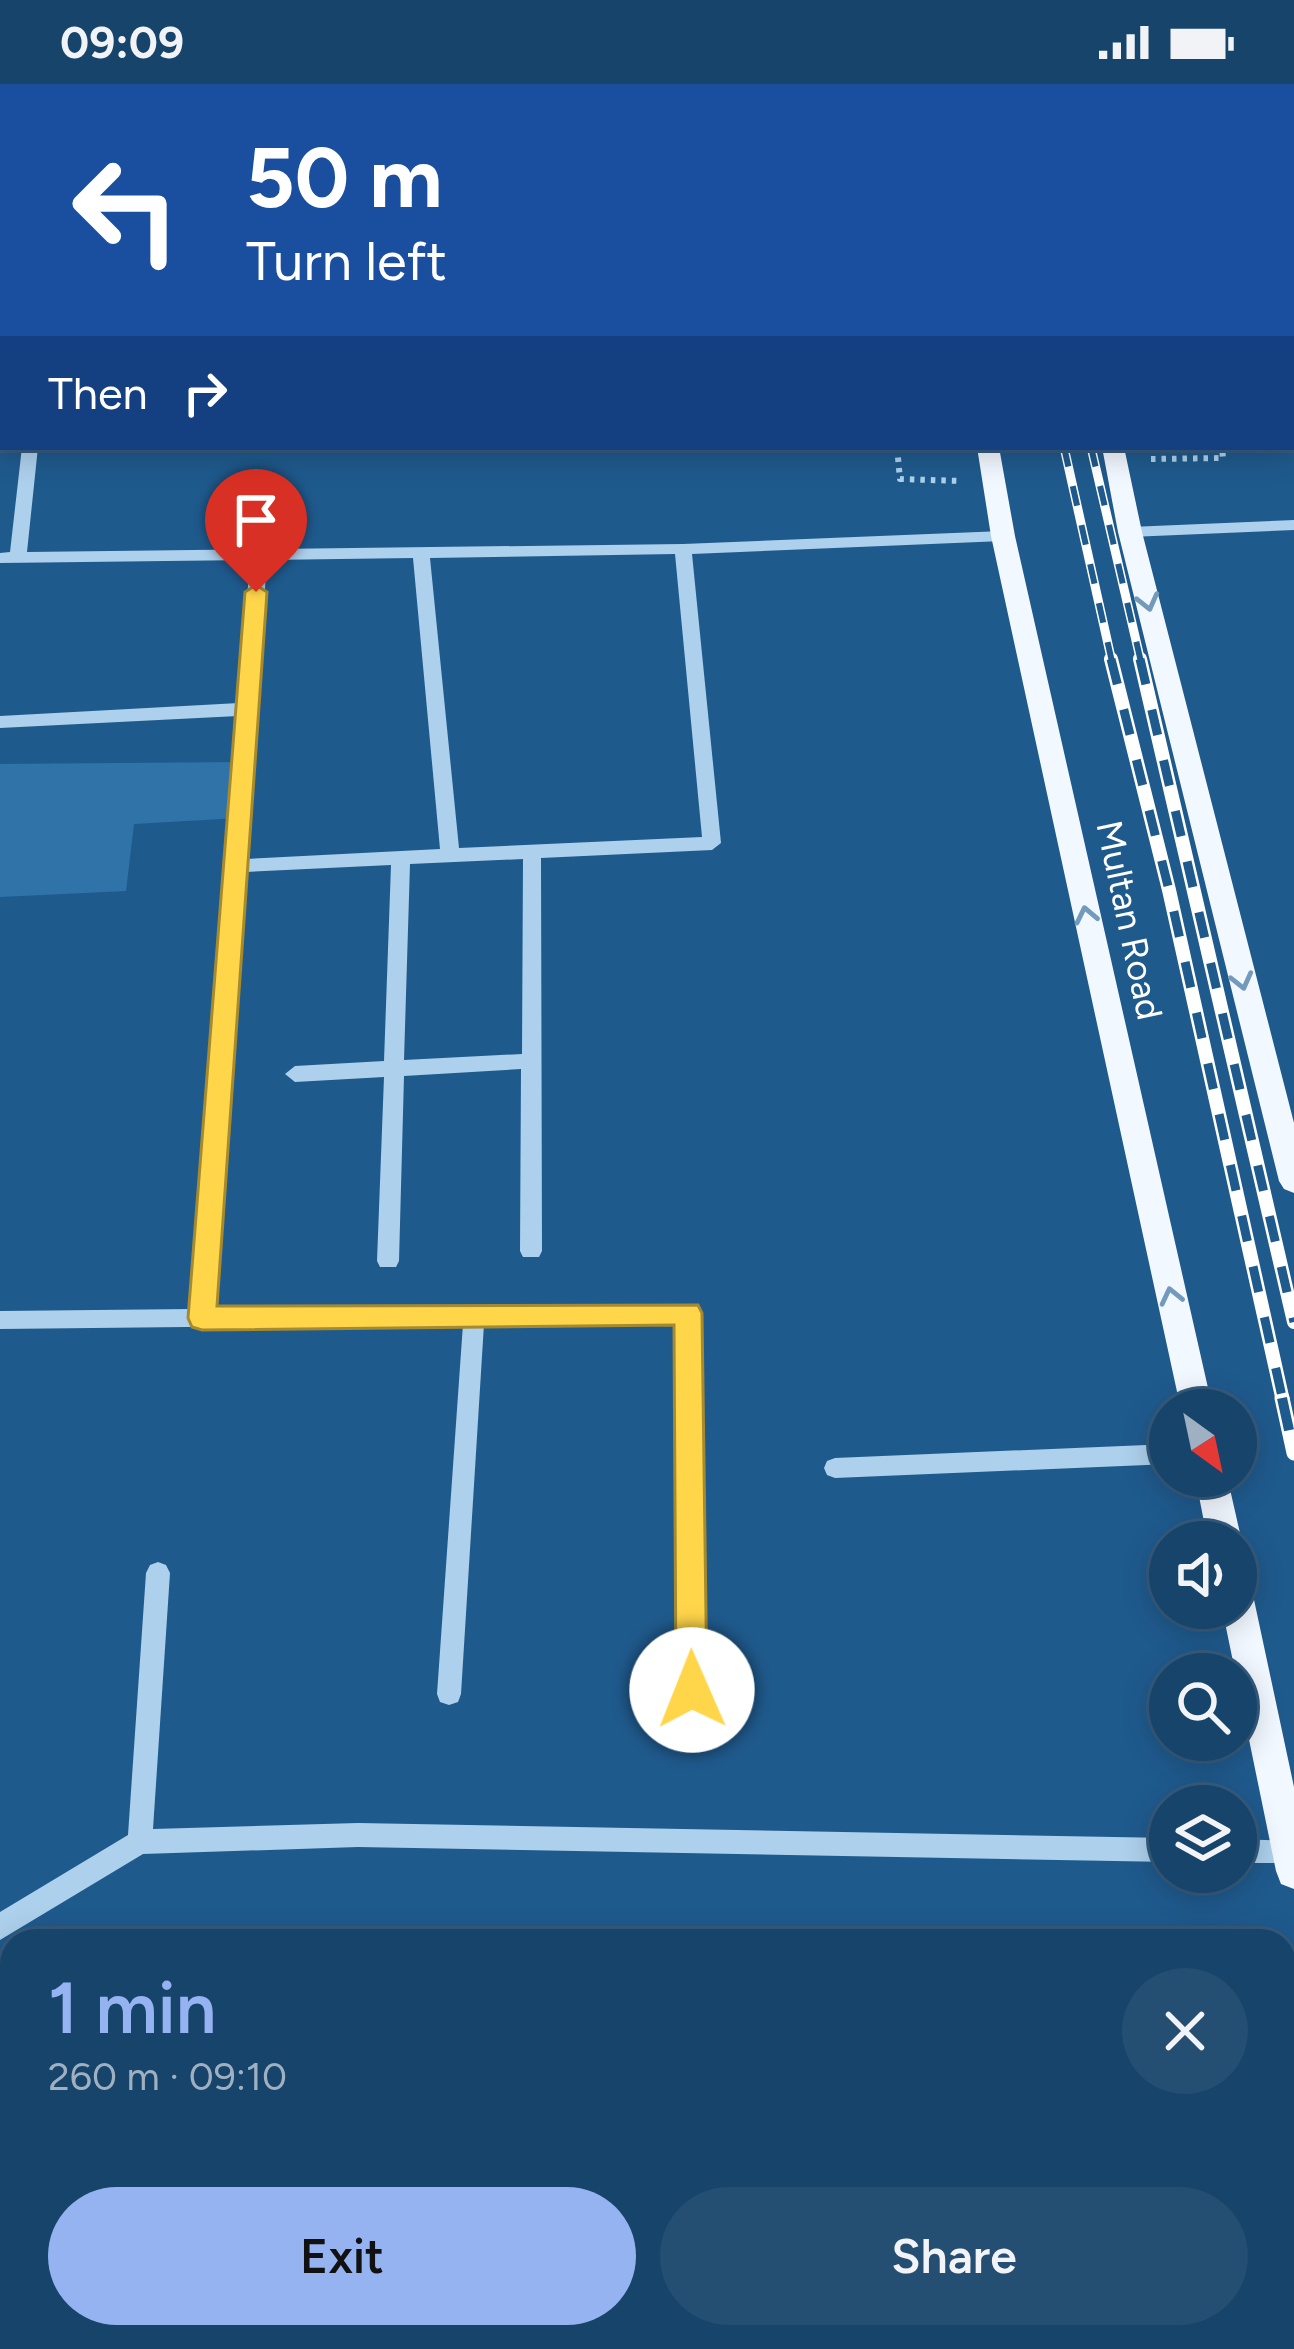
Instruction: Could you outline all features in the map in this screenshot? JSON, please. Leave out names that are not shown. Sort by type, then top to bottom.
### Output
[{"type":"main road","name":"Multan Road","points":[[988,450],[1003,536],[1192,1389]]},
{"type":"main road","points":[[1115,454],[1130,532],[1294,1180]]},
{"type":"main road","points":[[1243,1629],[1292,1861]]},
{"type":"street","points":[[29,450],[9,558],[683,549],[1003,536]]},
{"type":"street","points":[[1130,532],[1294,525]]},
{"type":"street","points":[[236,866],[712,843],[683,549]]},
{"type":"street","points":[[421,552],[450,856]]},
{"type":"street","points":[[202,1318],[259,554]]},
{"type":"street","points":[[0,722],[247,709]]},
{"type":"street","points":[[531,1251],[532,852]]},
{"type":"street","points":[[388,1261],[401,858]]},
{"type":"street","points":[[296,1074],[532,1061]]},
{"type":"street","points":[[0,1320],[688,1313],[692,1690]]},
{"type":"street","points":[[449,1694],[474,1315]]},
{"type":"street","points":[[835,1468],[1149,1455]]},
{"type":"street","points":[[140,1842],[158,1573]]},
{"type":"street","points":[[0,1927],[140,1842],[358,1835],[1149,1850]]},
{"type":"street","points":[[1257,1855],[1292,1861]]},
{"type":"path","points":[[897,450],[900,479],[993,481]]},
{"type":"path","points":[[1115,454],[1223,458],[1222,450]]},
{"type":"shaded area","points":[[244,762],[239,818],[134,824],[126,891],[0,897],[0,764]]},
{"type":"railway","points":[[1065,450],[1112,662]]},
{"type":"railway","points":[[1092,450],[1141,662]]},
{"type":"railway","points":[[1111,659],[1169,890],[1283,1401]]},
{"type":"railway","points":[[1140,659],[1294,1322]]},
{"type":"railway","points":[[1282,1398],[1294,1453]]},
{"type":"route","points":[[256,592],[202,1318],[688,1313],[692,1690]]}]
